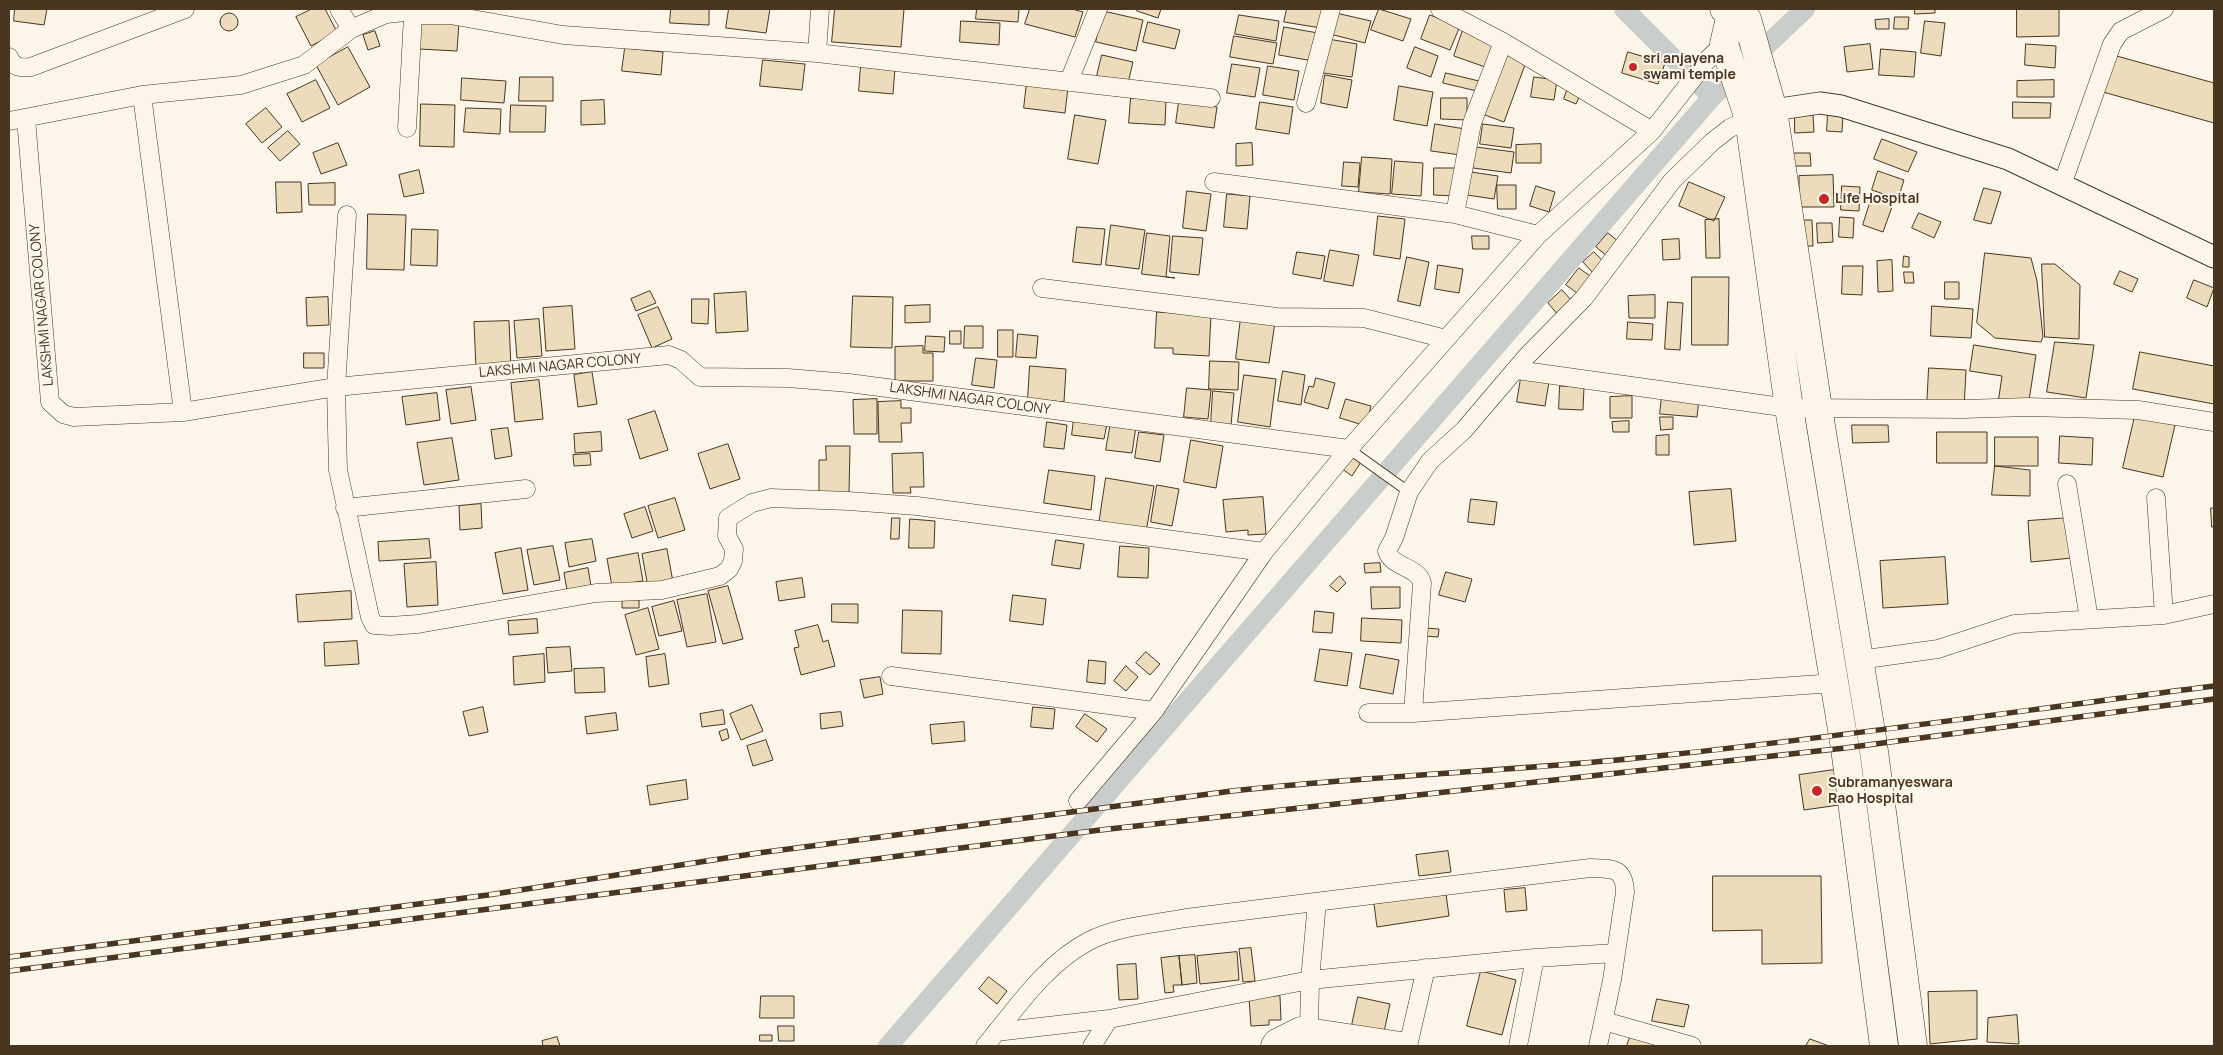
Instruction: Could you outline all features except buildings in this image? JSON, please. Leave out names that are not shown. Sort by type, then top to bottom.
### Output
[{"type":"highway","points":[[1884,1046],[1845,748],[1789,408],[1758,105],[1756,50],[1747,19],[1730,9],[1721,54],[1758,105],[1818,408],[1873,744],[1913,1046]]},
{"type":"highway","points":[[1275,1046],[1277,1043],[1301,1031],[1357,1043],[1401,1046]]},
{"type":"street","points":[[9,57],[12,64],[17,68],[31,67],[185,9]]},
{"type":"street","points":[[339,9],[351,29]]},
{"type":"street","points":[[817,53],[820,9]]},
{"type":"street","points":[[1069,81],[1098,9]]},
{"type":"street","points":[[1306,104],[1331,9]]},
{"type":"street","points":[[1440,9],[1503,42],[1652,130]]},
{"type":"street","points":[[2062,184],[2112,44],[2121,31],[2164,9]]},
{"type":"street","points":[[17,120],[142,95],[241,85],[252,82],[304,65],[351,29],[386,14],[405,12],[413,15],[450,16],[563,35],[817,53],[1211,98]]},
{"type":"street","points":[[407,128],[413,15]]},
{"type":"street","points":[[1455,214],[1472,122],[1503,42]]},
{"type":"street","points":[[1078,801],[1154,711],[1264,552],[1349,449],[1538,235],[1652,130],[1687,86],[1721,54]]},
{"type":"street","points":[[142,95],[183,412]]},
{"type":"street","points":[[1413,713],[1422,583],[1418,574],[1395,562],[1389,557],[1387,551],[1394,538],[1409,492],[1430,461],[1464,430],[1527,356],[1584,298],[1672,181],[1712,142],[1758,105],[1820,103],[1841,106],[2008,159],[2214,257]]},
{"type":"street","name":"LAKSHMI NAGAR COLONY","points":[[17,120],[50,402],[62,414],[74,417],[183,412],[336,387],[669,355],[681,360],[700,377],[788,378],[849,383],[1349,449]]},
{"type":"street","points":[[1214,182],[1455,214],[1538,235]]},
{"type":"street","points":[[347,215],[336,387],[338,470],[370,617],[374,625],[418,624],[596,593],[662,590],[720,576],[729,569],[733,561],[734,549],[727,536],[728,518],[752,503],[771,498],[848,500],[917,506],[1264,552]]},
{"type":"street","points":[[1042,288],[1277,317],[1364,318],[1446,339]]},
{"type":"street","points":[[1517,370],[1789,408],[1964,409],[2028,407],[2128,410],[2214,422]]},
{"type":"street","points":[[2067,484],[2089,619]]},
{"type":"street","points":[[345,508],[526,489]]},
{"type":"street","points":[[2156,498],[2164,615]]},
{"type":"street","points":[[1859,660],[1938,649],[2014,624],[2164,615],[2214,604]]},
{"type":"street","points":[[891,676],[1154,711]]},
{"type":"street","points":[[1368,713],[1413,713],[1834,683]]},
{"type":"street","points":[[985,1046],[1059,960],[1090,940],[1120,930],[1186,918],[1590,868],[1608,868],[1619,871],[1624,879],[1625,892],[1616,953],[1598,1046]]},
{"type":"street","points":[[1310,1032],[1310,980],[1317,902]]},
{"type":"street","points":[[996,1032],[1109,1019],[1310,980],[1535,958],[1616,953]]},
{"type":"street","points":[[1518,1046],[1535,958]]},
{"type":"street","points":[[1408,1046],[1426,968]]},
{"type":"street","points":[[1092,1046],[1109,1019]]},
{"type":"street","points":[[1604,1021],[1692,1046]]},
{"type":"lane","points":[[1349,449],[1409,492]]},
{"type":"waterway","points":[[1624,9],[1712,97]]},
{"type":"waterway","points":[[888,1046],[1712,97],[1805,9]]},
{"type":"railway","points":[[9,957],[488,895],[758,853],[1232,791],[1558,765],[1736,748],[2214,686]]},
{"type":"railway","points":[[9,971],[1100,830],[1845,748],[2214,699]]},
{"type":"place","name":"sri anjayena swami temple","points":[[1633,67]]},
{"type":"place","name":"Life Hospital","points":[[1824,199]]},
{"type":"place","name":"Subramanyeswara Rao Hospital","points":[[1817,791]]}]
